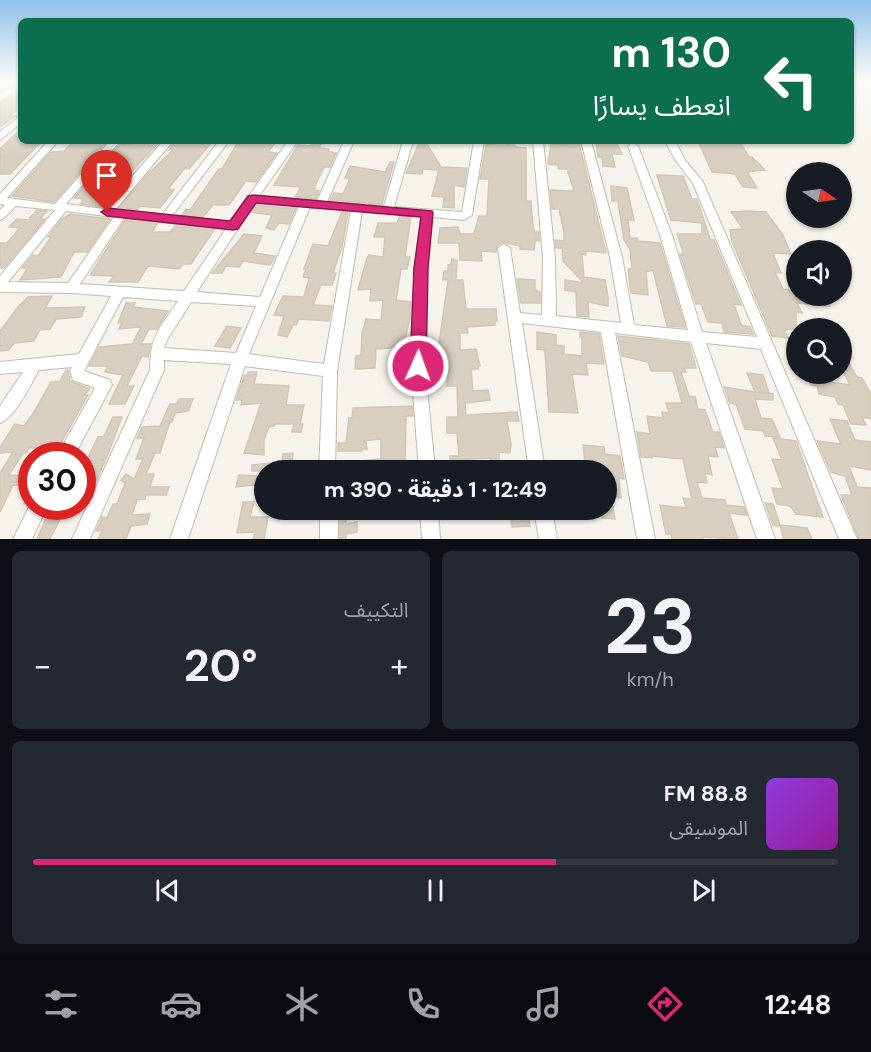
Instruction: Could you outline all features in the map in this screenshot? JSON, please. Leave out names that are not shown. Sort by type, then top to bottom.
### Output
[{"type":"street","points":[[0,137],[18,121]]},
{"type":"street","points":[[0,200],[50,144]]},
{"type":"street","points":[[0,285],[113,144]]},
{"type":"street","points":[[107,212],[165,144]]},
{"type":"street","points":[[164,219],[222,144]]},
{"type":"street","points":[[81,539],[157,370],[161,338],[186,296],[291,144]]},
{"type":"street","points":[[179,539],[240,360],[263,302],[347,144]]},
{"type":"street","points":[[388,209],[407,144]]},
{"type":"street","points":[[253,199],[466,215],[478,144]]},
{"type":"street","points":[[538,144],[549,258],[549,321]]},
{"type":"street","points":[[587,144],[616,257],[628,328]]},
{"type":"street","points":[[672,144],[681,161],[698,182],[741,281],[764,344],[848,539]]},
{"type":"street","points":[[633,146],[666,236],[696,335],[766,539]]},
{"type":"street","points":[[0,200],[233,226]]},
{"type":"street","points":[[0,216],[14,202]]},
{"type":"street","points":[[327,460],[330,371],[357,207]]},
{"type":"street","points":[[426,460],[418,366],[421,268],[427,213]]},
{"type":"street","points":[[71,288],[121,214]]},
{"type":"street","points":[[504,248],[535,460]]},
{"type":"street","points":[[0,285],[263,302]]},
{"type":"street","points":[[73,442],[105,385],[78,375],[77,371],[120,291]]},
{"type":"street","points":[[513,317],[764,344]]},
{"type":"street","points":[[607,326],[646,539]]},
{"type":"street","points":[[158,354],[240,360],[330,371]]},
{"type":"street","points":[[0,368],[82,360]]},
{"type":"street","points":[[0,416],[8,408],[35,365]]},
{"type":"street","points":[[22,539],[32,520]]},
{"type":"street","points":[[328,520],[329,539]]},
{"type":"street","points":[[430,520],[432,539]]},
{"type":"street","points":[[545,520],[548,539]]},
{"type":"building","points":[[0,105],[18,105],[18,109],[10,116],[16,116],[0,127]]},
{"type":"building","points":[[18,132],[18,144],[39,144],[10,174],[0,174],[0,149]]},
{"type":"building","points":[[71,144],[104,144],[54,202],[12,196],[51,152],[64,151]]},
{"type":"building","points":[[120,144],[157,144],[112,193],[114,194],[103,207],[80,204],[84,199],[74,198]]},
{"type":"building","points":[[173,144],[210,144],[189,169],[185,168],[168,189],[174,190],[160,208],[140,206],[137,210],[119,208],[147,175],[173,150],[169,150]]},
{"type":"building","points":[[237,144],[274,144],[268,152],[277,153],[256,182],[246,181],[229,205],[213,205],[203,217],[182,215],[186,209],[190,210],[219,169],[222,169]]},
{"type":"building","points":[[321,144],[319,148],[329,149],[328,151],[336,153],[330,167],[324,167],[315,186],[314,190],[319,191],[316,199],[295,197],[301,187],[274,185],[298,145]]},
{"type":"building","points":[[419,144],[427,144],[441,167],[467,168],[464,187],[454,185],[454,208],[443,207],[444,197],[432,196],[439,170],[423,169],[422,174],[406,173]]},
{"type":"building","points":[[508,144],[526,148],[526,201],[531,201],[533,227],[535,232],[539,232],[539,241],[535,240],[534,250],[520,249],[520,246],[503,242],[497,246],[496,252],[481,251],[482,261],[460,260],[459,243],[438,243],[440,228],[458,227],[460,234],[474,234],[479,216],[487,216],[489,179],[480,179],[486,145]]},
{"type":"building","points":[[579,144],[606,253],[586,251],[586,255],[582,254],[584,277],[605,280],[608,297],[608,306],[588,302],[589,317],[577,316],[576,292],[565,290],[565,280],[584,283],[563,261],[562,248],[556,248],[555,240],[564,241],[564,232],[559,209],[552,209],[550,190],[574,191],[567,169],[559,169],[558,165],[548,164],[551,145]]},
{"type":"building","points":[[596,144],[617,144],[622,154],[612,154],[615,167],[603,166],[602,157],[598,157]]},
{"type":"building","points":[[699,144],[741,144],[749,157],[752,157],[765,170],[747,172],[757,188],[743,187],[735,174],[712,172]]},
{"type":"building","points":[[390,162],[394,162],[382,204],[330,200],[334,193],[343,194],[350,178],[345,178],[350,166],[385,172]]},
{"type":"building","points":[[657,175],[683,176],[692,199],[697,199],[710,239],[714,240],[741,305],[734,304],[741,325],[750,327],[753,334],[724,332],[722,323],[708,322],[701,304],[696,304],[680,254],[684,255],[677,234],[702,234],[702,223],[671,220]]},
{"type":"building","points":[[611,186],[627,188],[634,220],[628,220],[630,238],[660,243],[685,327],[667,326],[653,270],[646,272],[648,295],[631,293],[628,269],[632,269],[630,249],[624,240],[618,201],[612,201]]},
{"type":"building","points":[[256,205],[296,208],[289,224],[279,223],[274,230],[266,228],[272,215],[251,212]]},
{"type":"building","points":[[37,210],[47,211],[40,219],[45,219],[4,268],[0,268],[0,243],[7,243],[20,228],[9,227],[17,219],[28,220]]},
{"type":"building","points":[[342,212],[348,212],[342,247],[333,273],[336,273],[332,285],[321,285],[313,305],[332,306],[329,321],[299,319],[287,337],[278,335],[284,316],[274,315],[283,296],[304,297],[309,278],[303,277],[306,269],[304,269],[313,244],[328,246]]},
{"type":"building","points":[[731,212],[766,212],[783,235],[786,242],[786,254],[773,253],[781,273],[775,272],[783,289],[786,289],[786,306],[798,306],[802,313],[796,312],[796,318],[786,318],[786,329],[784,329],[786,338],[772,336],[732,241],[730,230],[743,229]]},
{"type":"building","points":[[70,214],[110,219],[87,252],[74,252],[61,277],[20,280],[28,268],[22,268],[33,255],[38,256],[51,237],[48,237],[62,219]]},
{"type":"building","points":[[400,216],[411,217],[405,257],[410,257],[407,269],[401,269],[396,300],[411,302],[410,319],[403,347],[376,349],[375,368],[355,369],[356,356],[361,355],[362,333],[366,319],[381,320],[383,300],[370,301],[371,289],[358,290],[367,258],[369,255],[383,257],[385,237],[374,237],[378,223],[397,223]]},
{"type":"building","points":[[125,220],[157,224],[152,232],[170,232],[175,226],[214,230],[191,264],[183,264],[179,269],[148,266],[138,282],[109,282],[114,276],[90,275]]},
{"type":"building","points":[[244,234],[262,236],[254,253],[275,256],[270,265],[243,261],[239,267],[226,266],[222,273],[212,273]]},
{"type":"building","points":[[452,259],[457,260],[456,280],[463,280],[466,309],[496,309],[495,325],[467,327],[468,333],[460,333],[460,350],[476,349],[480,366],[478,369],[471,369],[473,391],[488,390],[490,400],[465,403],[466,415],[517,412],[519,421],[507,421],[511,444],[510,453],[499,452],[499,460],[490,460],[490,458],[450,460],[450,456],[459,456],[457,433],[447,433],[447,417],[458,417],[457,386],[447,386],[448,378],[440,378],[440,363],[430,362],[431,344],[439,344],[448,280],[443,280],[444,271],[448,271],[448,265],[451,264]]},
{"type":"building","points":[[517,279],[535,280],[535,290],[540,292],[540,303],[521,303]]},
{"type":"building","points":[[52,296],[45,308],[85,307],[81,317],[56,319],[50,329],[40,330],[34,341],[14,343],[9,350],[0,351],[0,331],[18,307],[28,297]]},
{"type":"building","points":[[126,303],[135,303],[133,307],[168,311],[157,329],[149,329],[141,344],[151,344],[148,357],[142,356],[127,386],[134,386],[125,404],[109,404],[123,375],[105,372],[108,366],[89,366],[99,347],[132,344],[141,327],[119,329],[122,323],[118,323]]},
{"type":"building","points":[[227,326],[241,328],[230,348],[215,346]]},
{"type":"building","points":[[537,332],[556,335],[556,345],[564,346],[564,354],[582,356],[580,332],[599,334],[604,364],[586,363],[588,375],[572,374],[578,413],[549,412],[545,350],[537,349]]},
{"type":"building","points":[[618,336],[689,344],[696,368],[684,368],[686,372],[681,372],[689,396],[695,397],[698,409],[705,410],[713,432],[719,432],[724,448],[715,447],[718,457],[708,456],[712,475],[705,473],[707,483],[697,482],[702,498],[725,500],[726,505],[744,507],[747,515],[729,513],[738,539],[703,537],[703,539],[672,539],[671,534],[666,534],[660,505],[686,508],[683,498],[692,499],[683,459],[641,457],[637,432],[650,434],[647,416],[663,418],[662,412],[669,413],[666,403],[682,403],[673,371],[651,371],[648,362],[622,356]]},
{"type":"building","points":[[852,368],[857,377],[862,378],[871,394],[871,419],[862,417],[866,425],[851,424],[843,405],[838,404],[835,397],[819,394],[817,386],[811,384],[852,384]]},
{"type":"building","points":[[68,370],[70,381],[90,389],[84,395],[88,395],[61,442],[18,442],[18,461],[9,475],[18,475],[18,485],[13,485],[0,512],[0,473],[13,452],[0,453],[0,447],[15,424],[24,426],[51,382],[60,381]]},
{"type":"building","points":[[248,372],[257,372],[254,384],[289,386],[286,405],[304,405],[300,424],[303,424],[301,432],[292,432],[294,424],[275,424],[269,427],[264,440],[264,455],[244,453],[261,403],[241,405],[242,400],[236,400],[244,376],[248,375]]},
{"type":"building","points":[[747,373],[763,375],[769,393],[757,392],[773,394],[773,400],[755,399],[761,418],[772,419],[780,437],[765,436],[763,431],[745,429],[736,404],[730,403],[724,387],[755,392]]},
{"type":"building","points":[[179,399],[193,399],[188,411],[175,413],[172,422],[170,421],[160,453],[155,453],[146,474],[154,474],[150,487],[169,487],[166,495],[146,495],[145,499],[137,500],[132,515],[150,514],[147,524],[131,526],[126,539],[98,539],[102,531],[96,531],[102,517],[107,518],[113,504],[117,504],[125,483],[121,480],[126,474],[134,479],[143,459],[136,459],[144,438],[137,438],[142,427],[160,426],[170,404],[177,404]]},
{"type":"building","points":[[412,406],[413,416],[406,416],[405,460],[370,460],[381,459],[381,439],[362,441],[366,442],[367,449],[362,449],[362,451],[338,451],[338,443],[346,443],[349,418],[352,418],[353,408]]},
{"type":"building","points":[[113,417],[122,417],[106,459],[101,459],[105,461],[96,481],[96,442],[98,437],[104,436]]},
{"type":"building","points":[[830,419],[847,421],[855,440],[871,442],[871,470],[849,466],[857,487],[871,488],[871,539],[859,539],[841,495],[852,495],[845,476],[831,472],[817,441],[841,444]]},
{"type":"building","points":[[773,438],[796,441],[823,517],[796,514],[790,506],[777,504],[772,488],[783,489],[772,459],[782,460]]},
{"type":"building","points":[[583,445],[604,447],[605,454],[620,456],[624,479],[619,478],[621,498],[617,497],[617,460],[585,460]]},
{"type":"building","points":[[293,453],[292,460],[282,460],[283,454]]},
{"type":"building","points":[[239,475],[254,476],[254,485],[236,487]]},
{"type":"building","points":[[243,502],[254,502],[250,517],[254,517],[254,520],[267,520],[264,539],[253,539],[255,532],[237,533]]},
{"type":"building","points":[[765,503],[773,504],[780,525],[807,528],[812,539],[784,539],[780,526],[773,525]]},
{"type":"building","points":[[45,520],[60,520],[50,539],[37,539]]},
{"type":"building","points":[[340,520],[346,520],[346,524],[357,522],[357,532],[346,534],[346,539],[340,539]]},
{"type":"building","points":[[511,520],[529,520],[530,526],[512,527]]},
{"type":"route","points":[[107,212],[233,226],[253,199],[427,213],[421,268],[418,366]]}]
